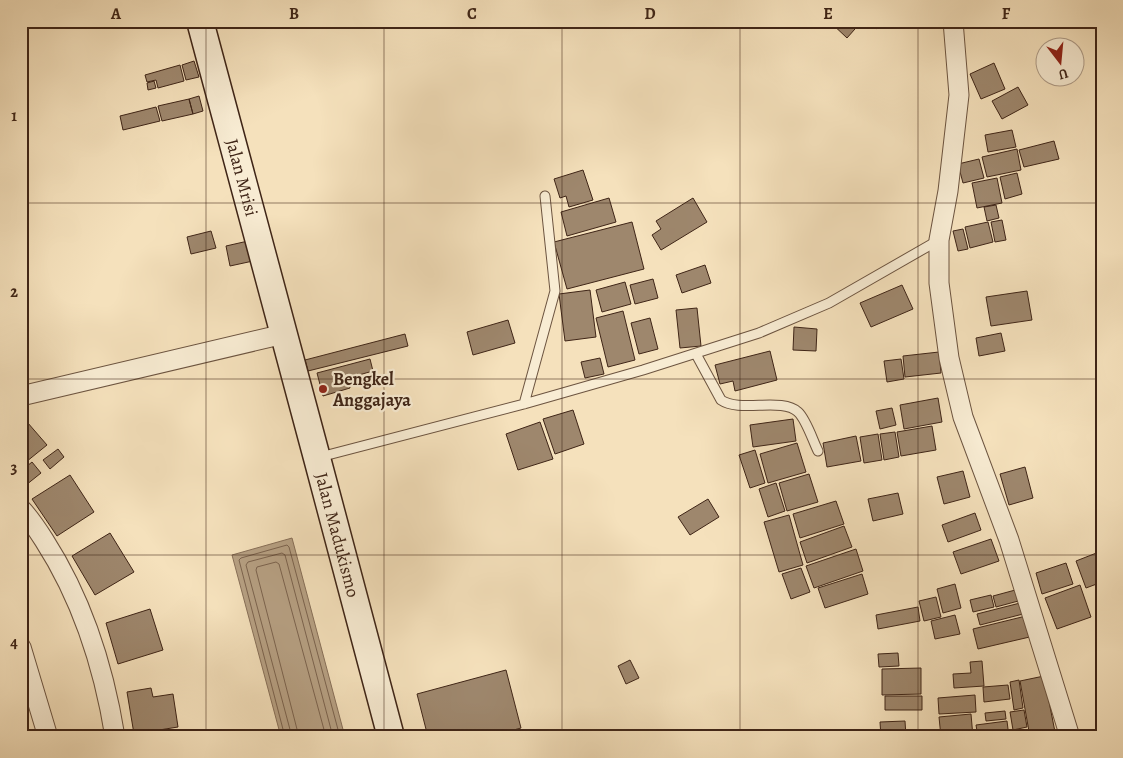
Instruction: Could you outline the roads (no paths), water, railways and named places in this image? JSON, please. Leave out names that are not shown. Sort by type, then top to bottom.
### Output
[{"type":"street","name":"Jalan Mrisi","points":[[200,21],[284,334]]},
{"type":"street","points":[[953,21],[959,95],[948,191],[939,240],[939,282],[949,358],[963,418],[1009,540],[1070,737]]},
{"type":"street","points":[[21,396],[284,334]]},
{"type":"street","name":"Jalan Madukismo","points":[[284,334],[391,737]]},
{"type":"street","points":[[21,509],[29,517],[59,562],[87,625],[108,696],[115,737]]},
{"type":"street","points":[[21,647],[48,737]]},
{"type":"lane","points":[[524,404],[555,291],[545,196]]},
{"type":"lane","points":[[318,458],[524,404],[696,354],[760,333],[829,303],[939,240]]},
{"type":"lane","points":[[696,354],[721,400],[738,406],[790,407],[798,412],[818,451]]},
{"type":"water","points":[[292,538],[345,737],[281,737],[232,555]]},
{"type":"place","name":"Bengkel Anggajaya","points":[[323,389]]}]
